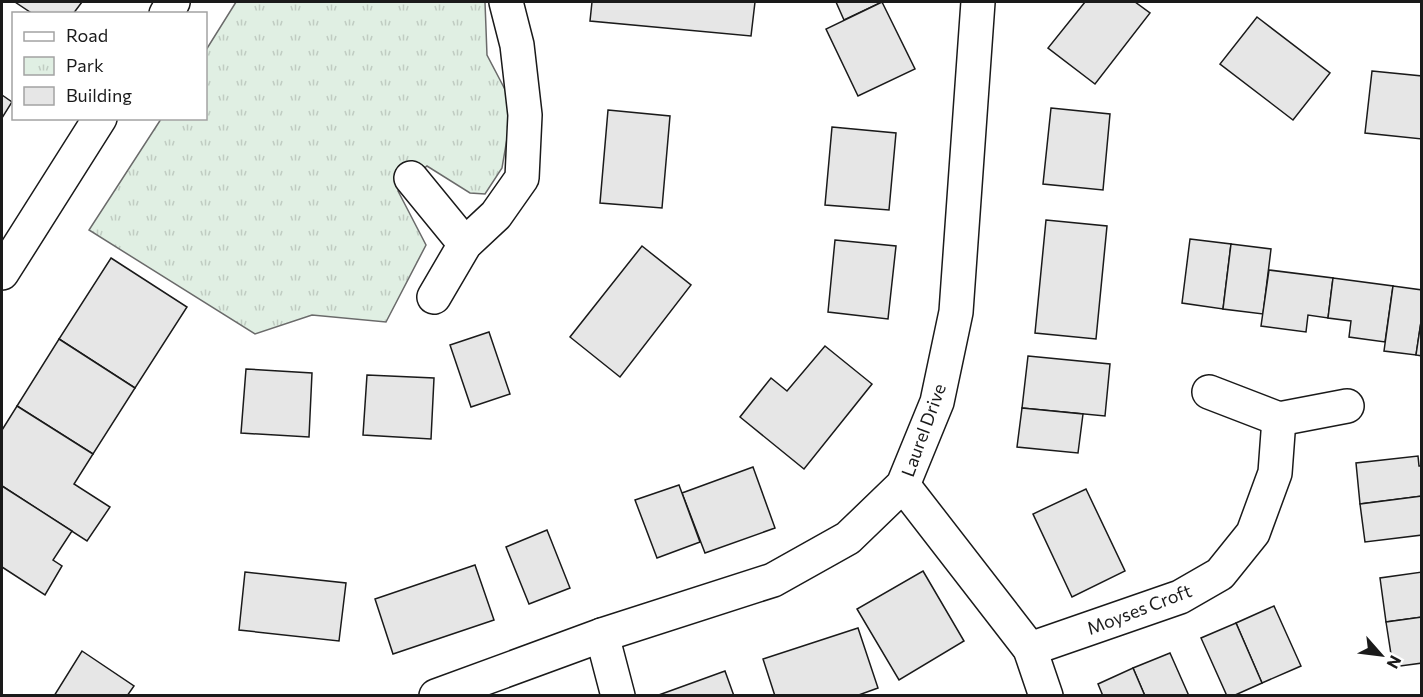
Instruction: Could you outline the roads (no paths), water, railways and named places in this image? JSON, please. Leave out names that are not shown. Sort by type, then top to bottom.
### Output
[{"type":"street","points":[[434,297],[465,244],[496,215],[522,177],[525,115],[517,45],[506,2]]},
{"type":"street","name":"Laurel Drive","points":[[436,696],[602,635],[773,580],[848,538],[903,485],[938,402],[956,312],[978,2]]},
{"type":"street","points":[[2,273],[99,120]]},
{"type":"street","points":[[411,178],[465,244]]},
{"type":"street","points":[[1209,392],[1279,418],[1347,406]]},
{"type":"street","name":"Moyses Croft","points":[[1030,649],[1180,597],[1220,574],[1253,533],[1275,474],[1279,418]]},
{"type":"street","points":[[903,485],[1030,649],[1046,696]]},
{"type":"street","points":[[602,635],[618,696]]}]
